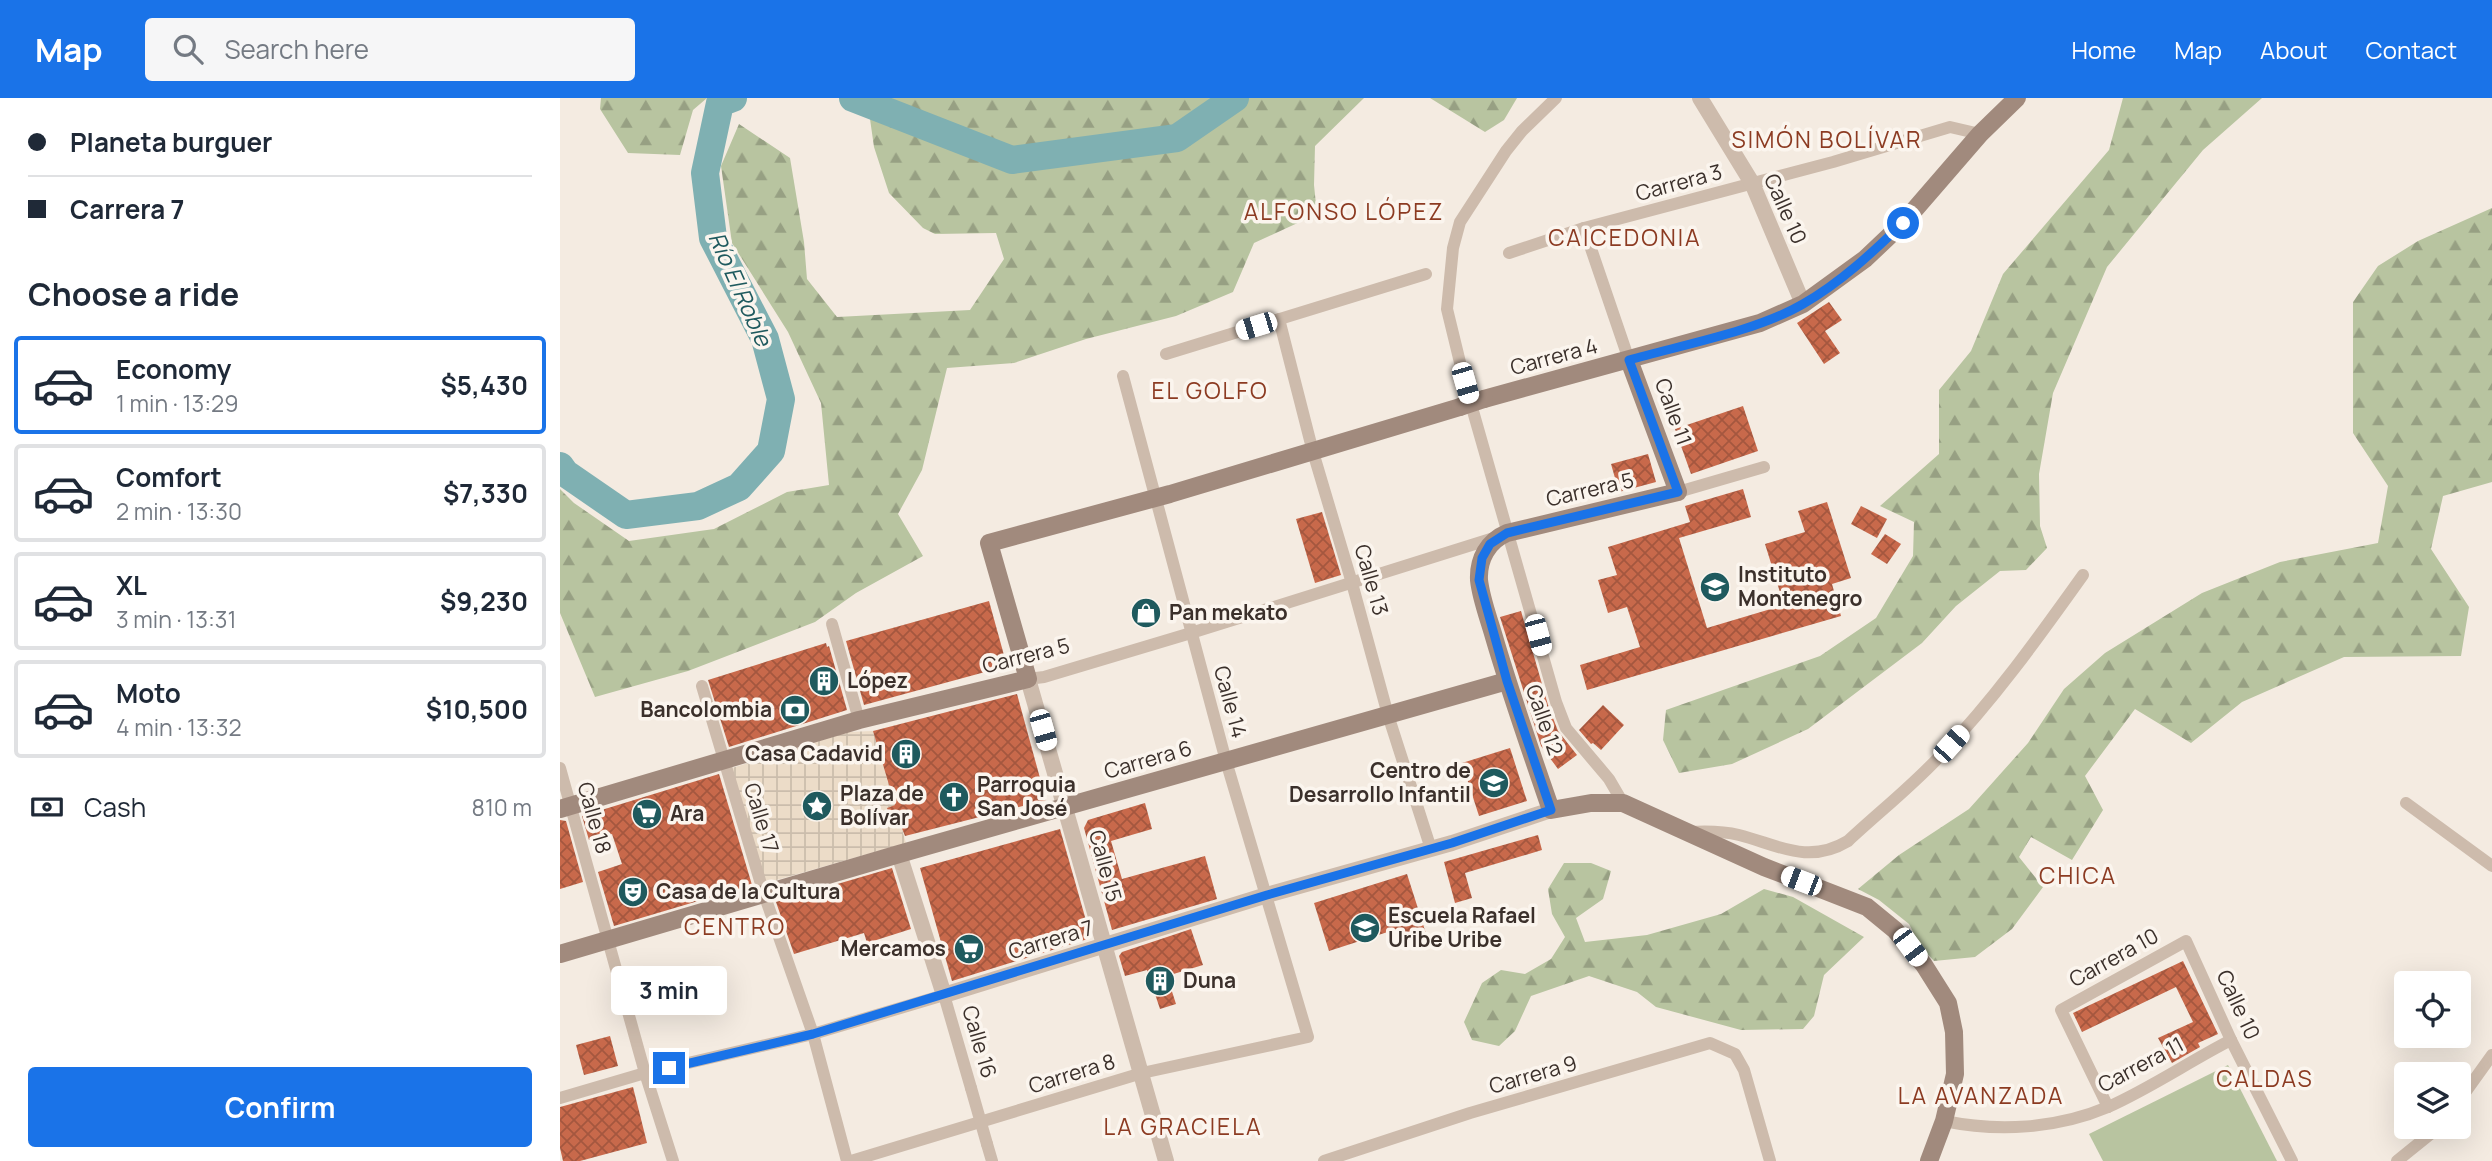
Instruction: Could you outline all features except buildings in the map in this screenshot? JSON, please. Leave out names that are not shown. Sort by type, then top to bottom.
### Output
[{"type":"main road","name":"Carrera 4","points":[[989,543],[1313,452],[1484,399],[1760,323],[1803,304],[1874,250],[1903,223],[2014,99]]},
{"type":"main road","name":"Calle 11","points":[[1629,360],[1678,492]]},
{"type":"main road","name":"Carrera 5","points":[[1503,535],[1678,492]]},
{"type":"main road","name":"Calle 12","points":[[1503,535],[1490,544],[1482,558],[1479,580],[1507,681],[1551,810]]},
{"type":"main road","name":"Calle 15","points":[[989,543],[1028,679]]},
{"type":"main road","name":"Carrera 5","points":[[566,807],[859,720],[1028,679]]},
{"type":"main road","name":"Carrera 6","points":[[560,954],[899,854],[1507,681]]},
{"type":"main road","points":[[1551,810],[1591,803],[1623,803],[1764,867],[1867,907],[1895,929],[1924,965],[1948,1003],[1954,1032],[1955,1074],[1944,1121],[1928,1161]]},
{"type":"street","points":[[1556,98],[1514,141],[1460,222],[1453,248],[1447,309],[1465,383],[1499,499],[1503,535],[1556,702],[1566,728],[1609,779],[1623,803]]},
{"type":"street","name":"Calle 10","points":[[1700,98],[1752,183],[1803,304]]},
{"type":"street","name":"Carrera 3","points":[[1509,253],[1584,228],[1950,127],[1980,134]]},
{"type":"street","name":"Calle 11","points":[[1584,228],[1629,360]]},
{"type":"street","points":[[1166,354],[1426,274]]},
{"type":"street","name":"Calle 13","points":[[1279,319],[1313,452],[1388,715],[1430,849]]},
{"type":"street","name":"Calle 14","points":[[1123,376],[1226,761],[1308,1037]]},
{"type":"street","name":"Carrera 5","points":[[1678,492],[1764,467]]},
{"type":"street","name":"Carrera 5","points":[[1028,679],[1044,677],[1191,634],[1503,535]]},
{"type":"street","points":[[1686,832],[1711,831],[1740,835],[1779,849],[1814,853],[1833,850],[1848,841],[1938,758],[1976,716],[2023,658],[2083,575]]},
{"type":"street","points":[[832,624],[859,720]]},
{"type":"street","name":"Calle 15","points":[[1028,679],[1166,1161]]},
{"type":"street","name":"Calle 17","points":[[702,686],[764,894],[813,1034],[849,1161]]},
{"type":"street","name":"Calle 18","points":[[560,768],[566,807],[609,941],[645,1073],[673,1161]]},
{"type":"street","points":[[2406,803],[2492,866]]},
{"type":"street","name":"Carrera 7","points":[[560,1098],[645,1073],[813,1034],[1267,895],[1430,849],[1551,810]]},
{"type":"street","name":"Calle 16","points":[[899,854],[944,995],[992,1161]]},
{"type":"street","name":"Calle 10","points":[[2186,941],[2231,1041],[2292,1161]]},
{"type":"street","name":"Carrera 10","points":[[2108,1107],[2061,1010],[2186,941]]},
{"type":"street","name":"Carrera 8","points":[[849,1161],[1142,1073],[1308,1037]]},
{"type":"street","name":"Carrera 11","points":[[1944,1121],[2022,1128],[2067,1120],[2108,1107],[2231,1041]]},
{"type":"street","name":"Carrera 9","points":[[1324,1161],[1470,1113],[1710,1043],[1735,1054],[1744,1070],[1770,1161]]},
{"type":"street","points":[[2471,1084],[2492,1055]]},
{"type":"street","points":[[2397,1161],[2409,1157],[2427,1139]]},
{"type":"green space","points":[[601,98],[707,98],[693,110],[680,155],[628,153],[600,109]]},
{"type":"green space","points":[[867,98],[1364,98],[1315,146],[1314,185],[1317,214],[1254,243],[1233,292],[1176,316],[1086,339],[1014,363],[947,368],[922,470],[898,514],[923,556],[856,593],[815,622],[688,671],[595,697],[560,613],[560,489],[574,503],[629,541],[714,529],[787,492],[829,485],[821,403],[788,332],[732,243],[721,166],[739,124],[790,158],[804,242],[807,279],[837,317],[970,310],[1004,259],[996,233],[935,234],[923,228],[889,193],[874,147]]},
{"type":"green space","points":[[1430,98],[1517,98],[1504,120],[1485,132]]},
{"type":"green space","points":[[2123,98],[2262,98],[2203,150],[2107,267],[2053,393],[2039,474],[2040,526],[2047,548],[2026,570],[2000,571],[1956,606],[1922,643],[1808,729],[1732,764],[1679,773],[1663,740],[1666,710],[1820,656],[1876,618],[1913,556],[1914,522],[1880,506],[1939,454],[1939,390],[1971,351],[2003,274],[2109,150]]},
{"type":"green space","points":[[2492,208],[2492,482],[2443,496],[2431,549],[2469,607],[2461,656],[2344,657],[2242,702],[2191,743],[2135,709],[2085,776],[2103,810],[2072,860],[2031,837],[2019,857],[2043,887],[2012,929],[1975,957],[1934,961],[1921,947],[1909,924],[1879,900],[1858,889],[1899,855],[1969,809],[2028,743],[2064,689],[2105,653],[2202,593],[2280,562],[2378,543],[2388,486],[2353,433],[2353,302],[2378,266],[2418,241]]},
{"type":"green space","points":[[1564,863],[1591,863],[1611,871],[1603,899],[1576,918],[1585,942],[1647,935],[1721,914],[1764,889],[1793,897],[1864,937],[1824,975],[1814,1016],[1803,1029],[1741,1030],[1656,1007],[1637,992],[1589,976],[1531,996],[1515,1031],[1499,1046],[1472,1040],[1464,1022],[1482,983],[1501,970],[1525,974],[1551,959],[1565,937],[1552,914],[1548,889]]},
{"type":"green space","points":[[2228,1065],[2277,1161],[2103,1161],[2089,1134]]},
{"type":"shaded area","name":"Plaza de Bolívar","points":[[873,731],[896,805],[887,808],[889,819],[893,828],[901,826],[906,843],[766,883],[732,768],[848,732]]},
{"type":"waterway","name":"Río El Roble","points":[[560,466],[565,473],[626,515],[698,506],[739,487],[771,451],[781,399],[765,339],[713,238],[705,173],[720,103],[733,98]]},
{"type":"waterway","name":"Río El Roble","points":[[853,98],[1012,160],[1177,138],[1235,98]]},
{"type":"place","name":"Instituto Montenegro","points":[[1715,587]]},
{"type":"place","name":"Pan mekato","points":[[1146,613]]},
{"type":"place","name":"López","points":[[824,681]]},
{"type":"place","name":"Bancolombia","points":[[795,710]]},
{"type":"place","name":"Casa Cadavid","points":[[906,754]]},
{"type":"place","name":"Centro de Desarrollo Infantil","points":[[1494,783]]},
{"type":"place","name":"Parroquia San José","points":[[954,797]]},
{"type":"place","name":"Plaza de Bolívar","points":[[817,806]]},
{"type":"place","name":"Ara","points":[[647,814]]},
{"type":"place","name":"Casa de la Cultura","points":[[633,892]]},
{"type":"place","name":"Escuela Rafael Uribe Uribe","points":[[1365,928]]},
{"type":"place","name":"Mercamos","points":[[969,949]]},
{"type":"place","name":"Duna","points":[[1160,981]]},
{"type":"district","name":"SIMÓN BOLÍVAR","points":[[1827,140]]},
{"type":"district","name":"ALFONSO LÓPEZ","points":[[1344,212]]},
{"type":"district","name":"CAICEDONIA","points":[[1625,238]]},
{"type":"district","name":"EL GOLFO","points":[[1210,391]]},
{"type":"district","name":"CHICA","points":[[2078,876]]},
{"type":"district","name":"CENTRO","points":[[735,927]]},
{"type":"district","name":"CALDAS","points":[[2265,1079]]},
{"type":"district","name":"LA AVANZADA","points":[[1981,1096]]},
{"type":"district","name":"LA GRACIELA","points":[[1183,1127]]},
{"type":"route","points":[[669,1068],[813,1034],[1267,895],[1452,843],[1551,810],[1507,681],[1479,580],[1482,558],[1490,544],[1507,533],[1678,492],[1629,360],[1760,323],[1803,304],[1865,259],[1903,223]]}]
